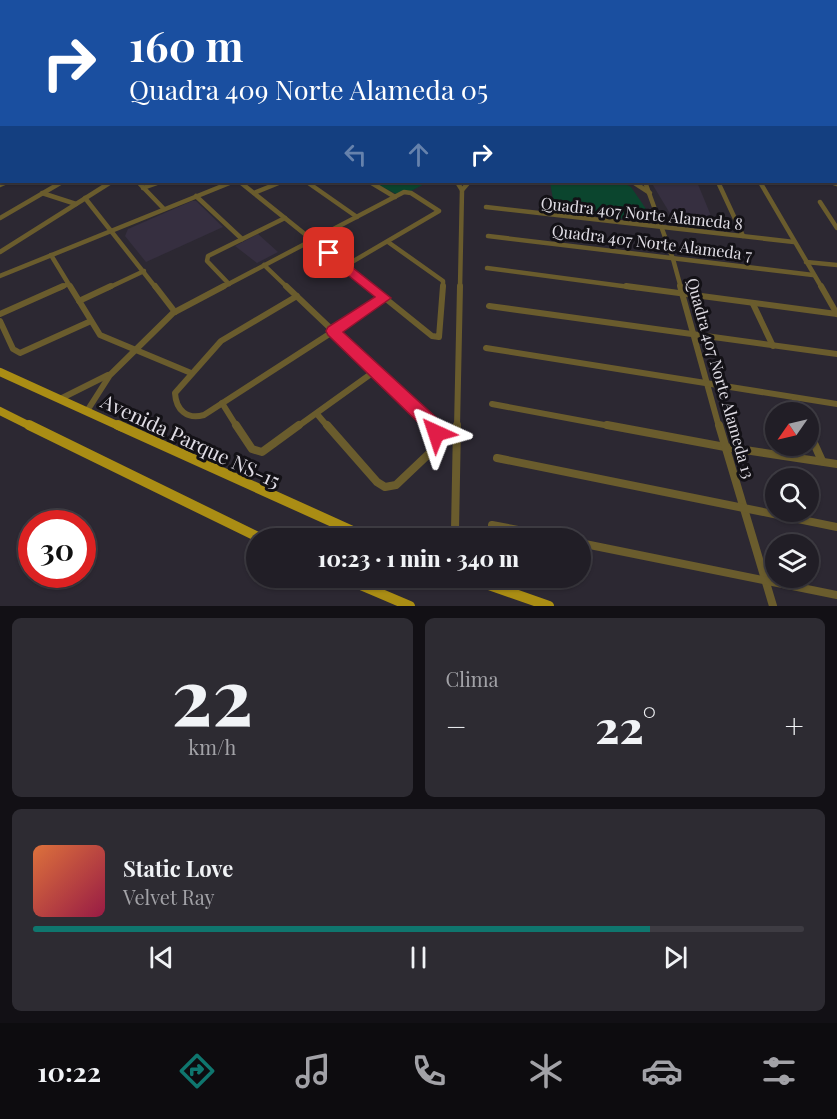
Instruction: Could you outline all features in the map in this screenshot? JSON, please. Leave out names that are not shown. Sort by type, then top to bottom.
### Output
[{"type":"main road","name":"Avenida Parque NS-15","points":[[0,372],[346,528]]},
{"type":"main road","points":[[0,411],[246,531]]},
{"type":"main road","points":[[374,588],[410,606]]},
{"type":"main road","points":[[497,588],[532,603],[549,606]]},
{"type":"street","points":[[0,218],[60,183]]},
{"type":"street","points":[[0,252],[109,183]]},
{"type":"street","points":[[139,183],[164,209]]},
{"type":"street","points":[[143,188],[157,183]]},
{"type":"street","points":[[2,274],[229,183]]},
{"type":"street","points":[[241,183],[385,298],[436,337],[440,335],[442,281],[388,242]]},
{"type":"street","points":[[254,193],[279,183]]},
{"type":"street","points":[[308,183],[357,217]]},
{"type":"street","points":[[372,183],[395,197]]},
{"type":"street","points":[[457,528],[462,190],[458,183]]},
{"type":"street","points":[[462,190],[468,183]]},
{"type":"street","points":[[634,183],[651,194]]},
{"type":"street","name":"Quadra 407 Norte Alameda 13","points":[[646,183],[673,259],[707,385],[765,577]]},
{"type":"street","points":[[718,183],[743,236]]},
{"type":"street","points":[[761,183],[837,314]]},
{"type":"street","points":[[87,411],[110,375],[175,312],[407,192],[439,212],[345,266]]},
{"type":"street","points":[[42,193],[76,204]]},
{"type":"street","points":[[196,196],[242,239]]},
{"type":"street","points":[[85,198],[175,312]]},
{"type":"street","points":[[820,202],[837,228]]},
{"type":"street","name":"Quadra 407 Norte Alameda 8","points":[[486,207],[794,242]]},
{"type":"street","points":[[229,284],[207,258],[210,254],[285,218]]},
{"type":"street","name":"Quadra 407 Norte Alameda 7","points":[[488,236],[813,275]]},
{"type":"street","points":[[51,255],[102,337],[192,373]]},
{"type":"street","points":[[806,262],[837,265]]},
{"type":"street","points":[[264,265],[434,427],[436,433],[434,451],[396,485],[387,488],[378,484],[317,414]]},
{"type":"street","points":[[486,268],[837,314]]},
{"type":"street","points":[[79,301],[144,271]]},
{"type":"street","points":[[0,314],[68,284]]},
{"type":"street","points":[[297,297],[221,341],[178,388],[174,396],[185,415],[193,418],[201,416],[385,298]]},
{"type":"street","points":[[753,304],[773,346]]},
{"type":"street","points":[[489,306],[837,354]]},
{"type":"street","points":[[0,321],[14,351],[23,352],[91,321]]},
{"type":"street","points":[[486,348],[837,404]]},
{"type":"street","points":[[222,403],[252,449],[259,453],[375,371]]},
{"type":"street","points":[[59,399],[110,375]]},
{"type":"street","points":[[492,404],[725,447],[837,464]]},
{"type":"street","points":[[819,454],[822,461]]},
{"type":"street","points":[[497,458],[837,527]]},
{"type":"street","points":[[492,525],[508,528]]},
{"type":"street","points":[[591,545],[765,580]]},
{"type":"street","name":"Quadra 407 Norte Alameda 13","points":[[768,588],[773,606]]},
{"type":"street","points":[[804,588],[837,595]]},
{"type":"shaded area","points":[[652,183],[697,183],[716,228],[677,225]]},
{"type":"shaded area","points":[[196,201],[223,227],[146,262],[125,236],[128,229]]},
{"type":"shaded area","points":[[258,234],[278,252],[257,263],[235,246]]},
{"type":"green space","points":[[375,183],[426,183],[411,191],[396,194]]},
{"type":"green space","points":[[550,183],[623,183],[631,187],[655,222],[555,211]]},
{"type":"route","points":[[329,253],[385,298],[333,331],[434,427],[436,433]]}]
